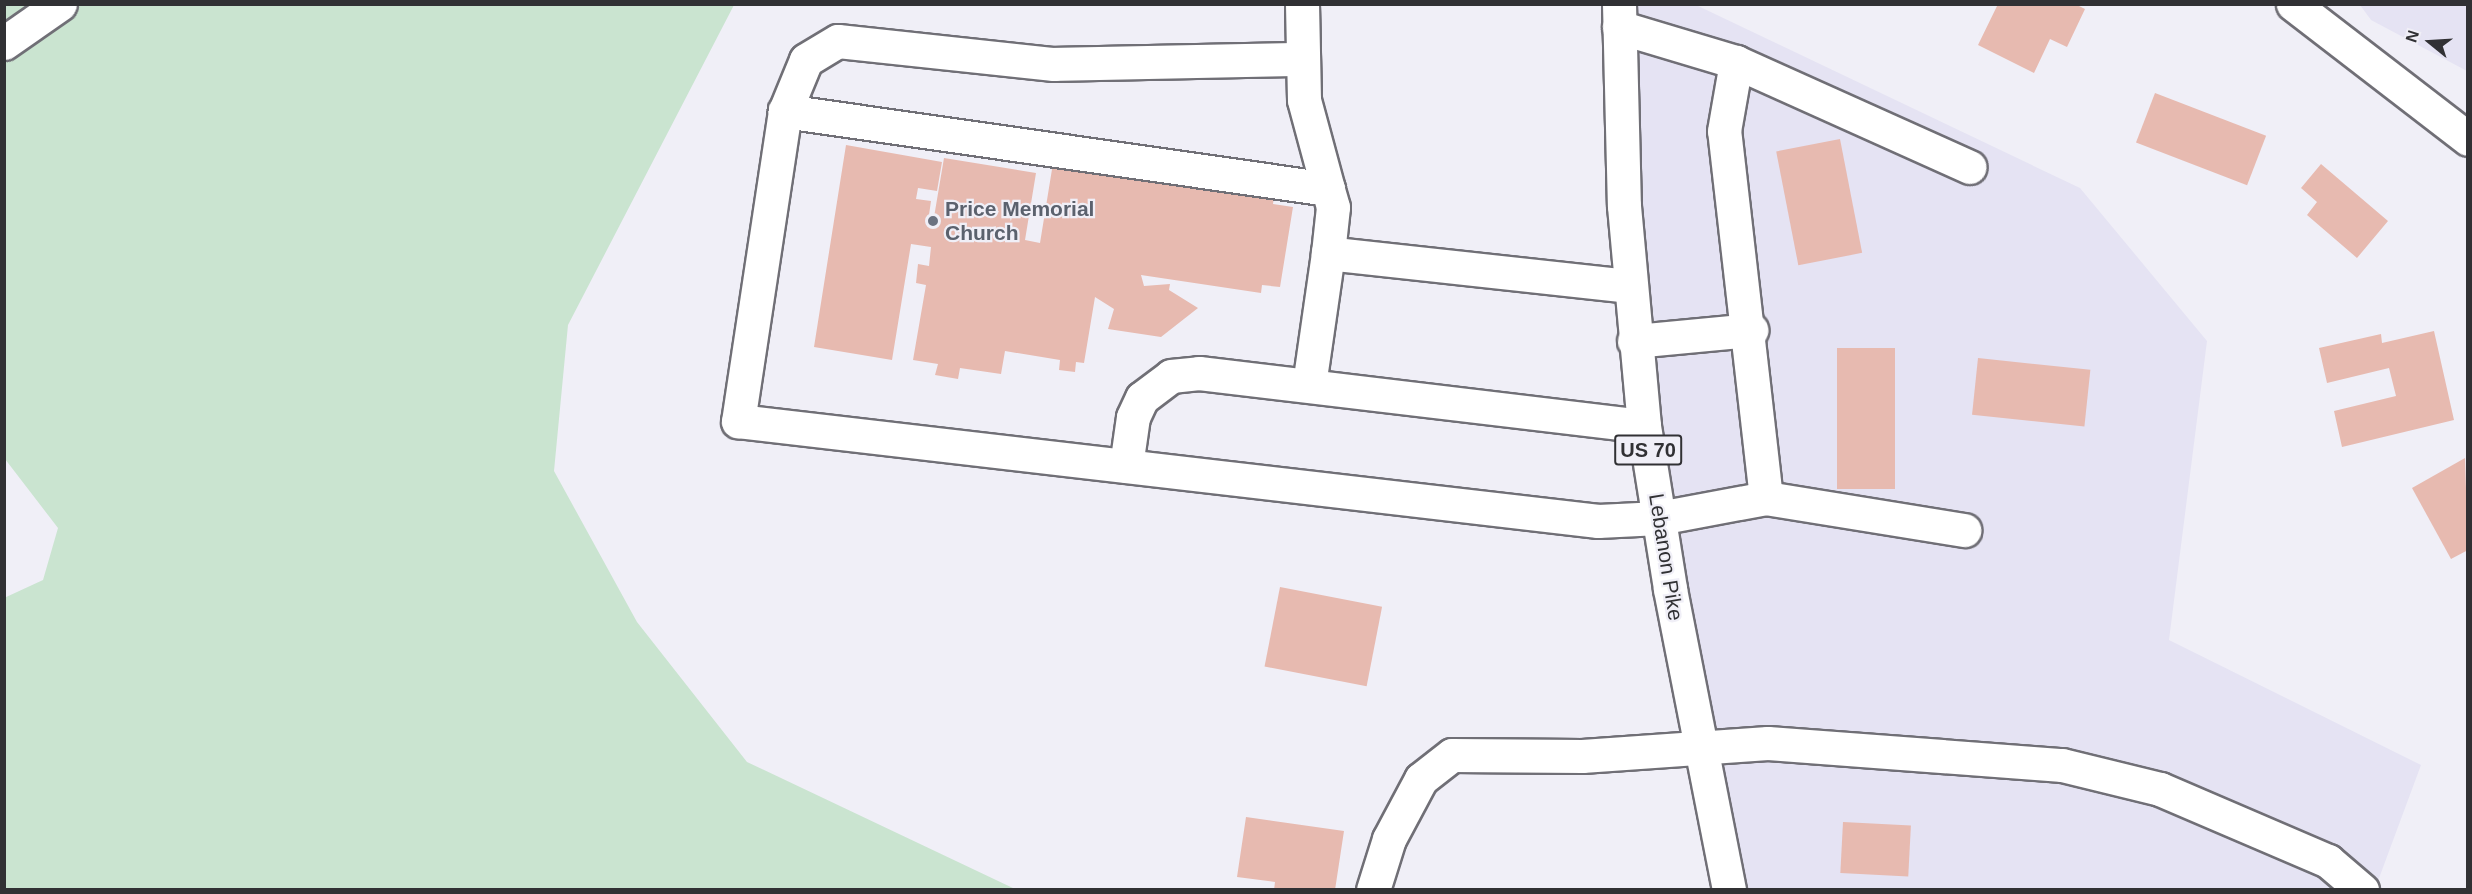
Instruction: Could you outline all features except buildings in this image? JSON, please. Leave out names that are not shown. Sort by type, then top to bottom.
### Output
[{"type":"street","points":[[4,43],[60,4]]},
{"type":"street","points":[[1302,4],[1302,60],[1309,129],[1333,207],[1309,385]]},
{"type":"street","points":[[2293,4],[2468,139]]},
{"type":"street","points":[[1619,16],[1736,62],[1970,167]]},
{"type":"street","name":"Lebanon Pike","points":[[1619,16],[1630,286],[1644,426],[1659,518],[1729,890]]},
{"type":"street","points":[[1302,60],[1054,64],[838,41],[806,60],[785,111],[738,421],[1598,521],[1659,518],[1766,498],[1964,530]]},
{"type":"street","points":[[1736,62],[1724,131],[1750,330],[1766,498]]},
{"type":"street","points":[[785,111],[1329,189]]},
{"type":"street","points":[[1328,253],[1630,286]]},
{"type":"street","points":[[1634,341],[1750,330]]},
{"type":"street","points":[[1126,466],[1133,417],[1155,384],[1172,376],[1199,373],[1644,426]]},
{"type":"street","points":[[1373,890],[1389,839],[1421,779],[1452,755],[1582,756],[1702,748],[1843,747],[2062,765],[2160,789],[2328,861],[2362,890]]},
{"type":"shaded area","points":[[1619,5],[1696,5],[2080,188],[2207,341],[2169,640],[2421,765],[2375,889],[1729,889],[1683,661]]},
{"type":"shaded area","points":[[2360,5],[2467,5],[2467,71],[2371,20]]},
{"type":"green space","points":[[5,5],[734,5],[568,325],[554,471],[637,622],[747,762],[1015,889],[5,889],[4,598],[43,580],[58,528],[5,459]]},
{"type":"place","name":"Price Memorial Church","points":[[933,221]]}]
